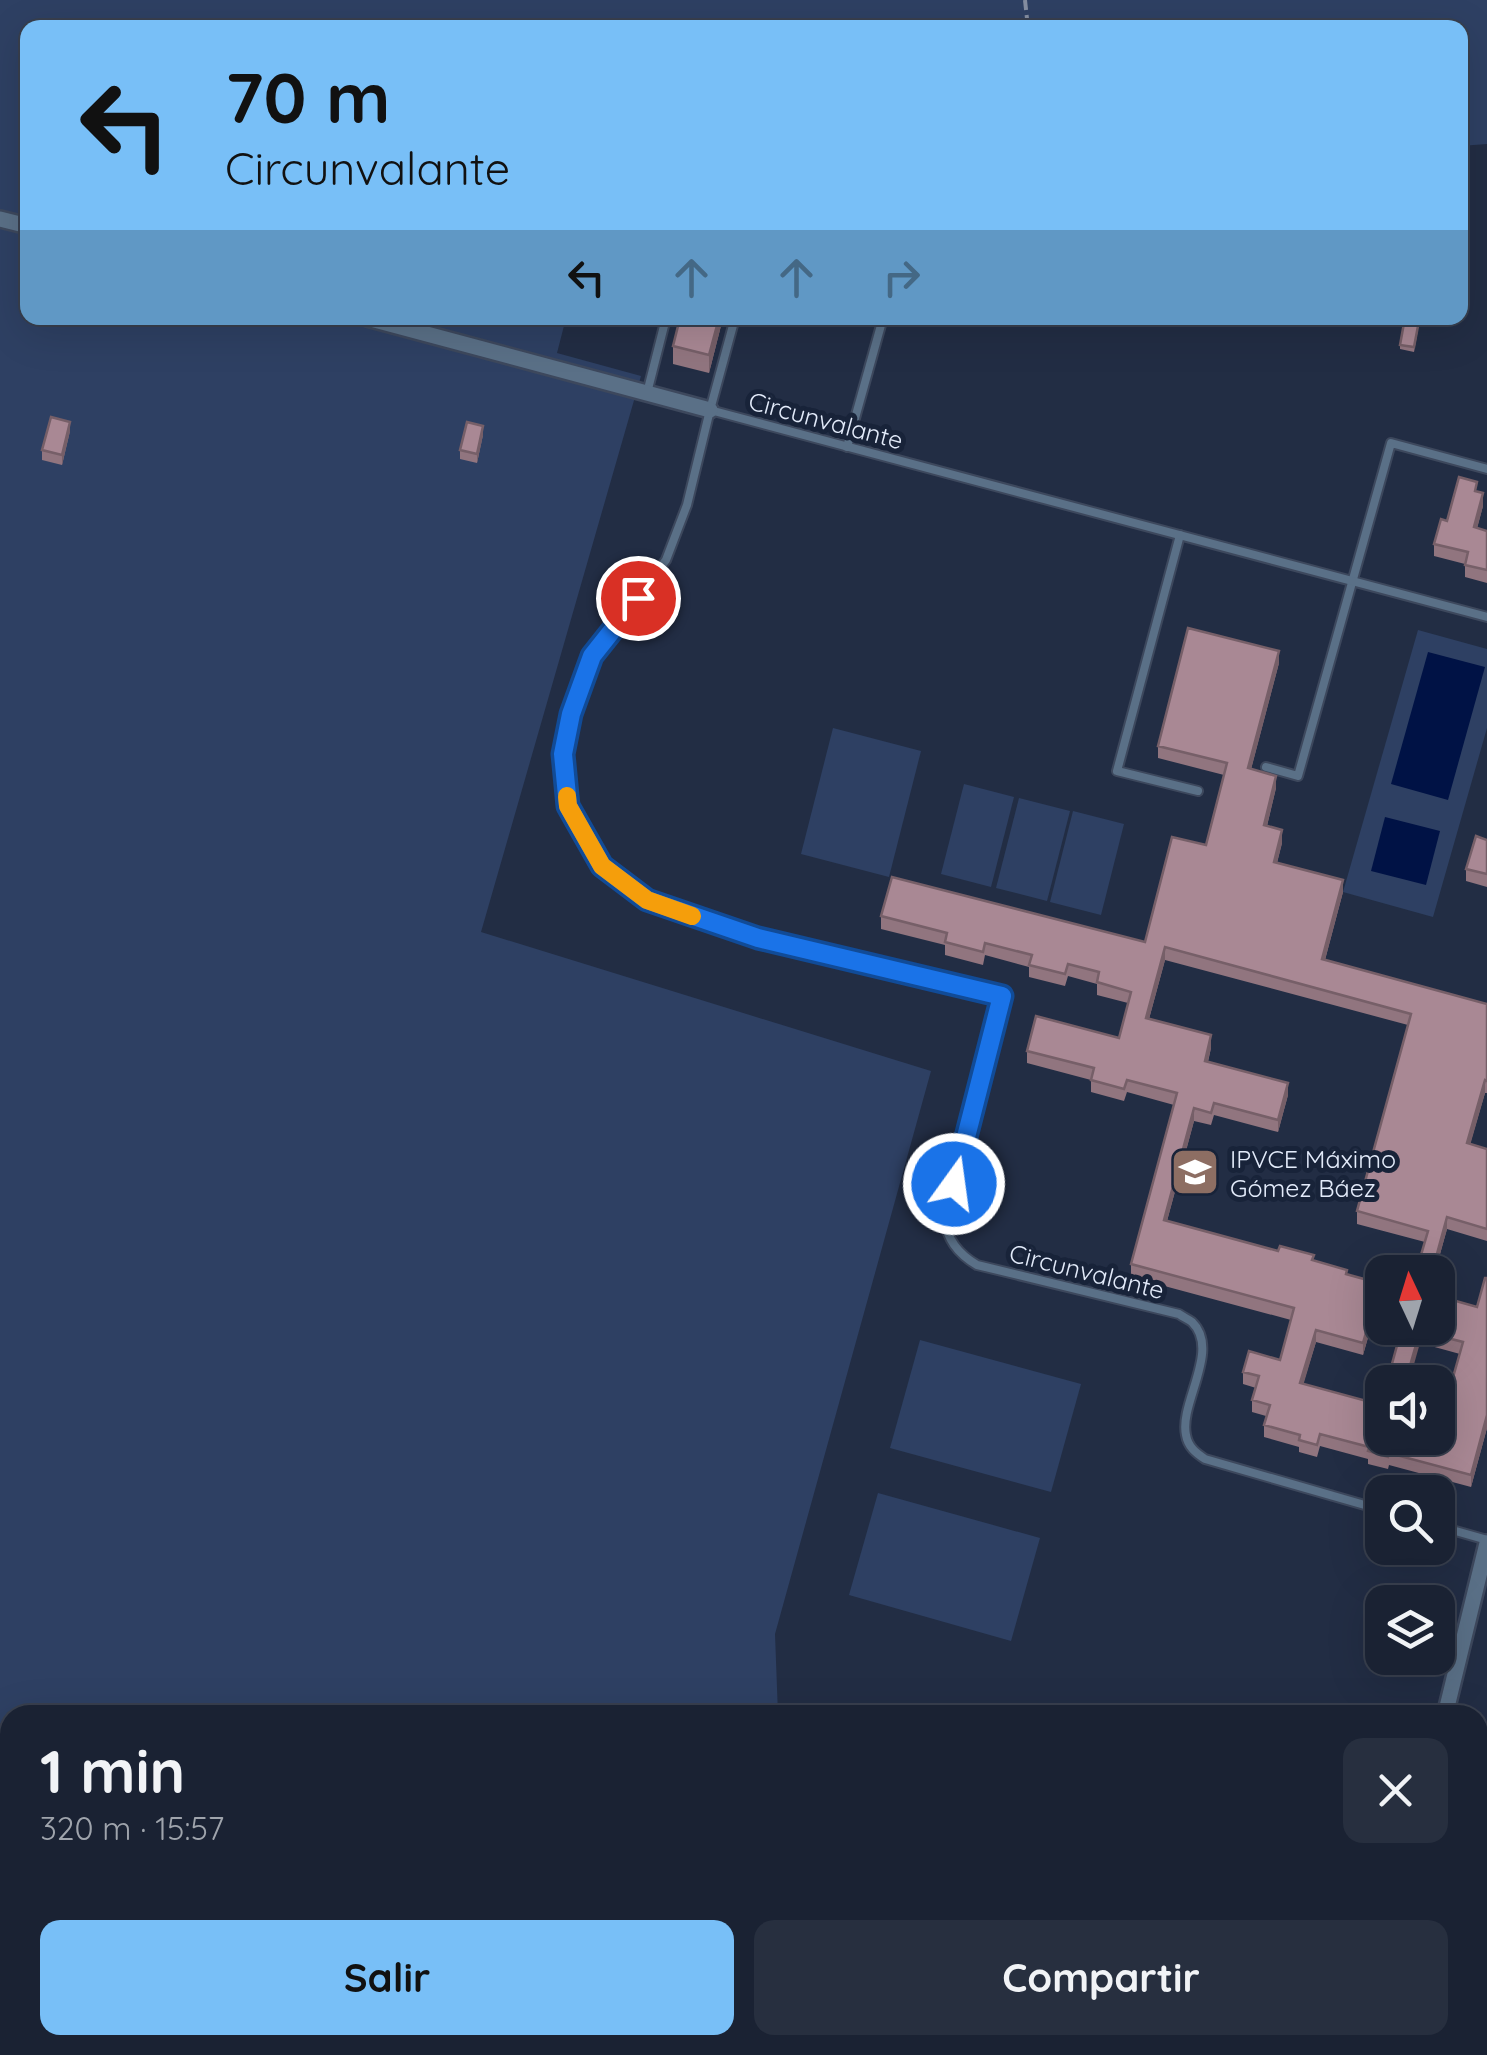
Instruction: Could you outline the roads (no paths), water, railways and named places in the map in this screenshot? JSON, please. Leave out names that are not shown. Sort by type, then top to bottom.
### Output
[{"type":"street","points":[[393,325],[710,410]]},
{"type":"street","points":[[1447,1705],[1487,1541]]},
{"type":"lane","points":[[646,393],[664,325]]},
{"type":"lane","points":[[710,410],[733,325]]},
{"type":"lane","points":[[847,446],[881,325]]},
{"type":"lane","name":"Circunvalante","points":[[1365,1505],[1205,1460],[1193,1450],[1186,1435],[1186,1420],[1202,1359],[1202,1340],[1194,1324],[1179,1314],[977,1264],[964,1257],[947,1234],[946,1220],[1002,996],[758,938],[647,900],[602,866],[568,806],[563,754],[571,714],[592,656],[666,560],[687,505],[710,410],[1487,617]]},
{"type":"lane","points":[[1266,767],[1298,776],[1391,443],[1487,469]]},
{"type":"lane","points":[[1180,535],[1118,770],[1198,792]]},
{"type":"lane","points":[[1455,1531],[1487,1541]]},
{"type":"place","name":"IPVCE Máximo Gómez Báez","points":[[1195,1172]]}]
